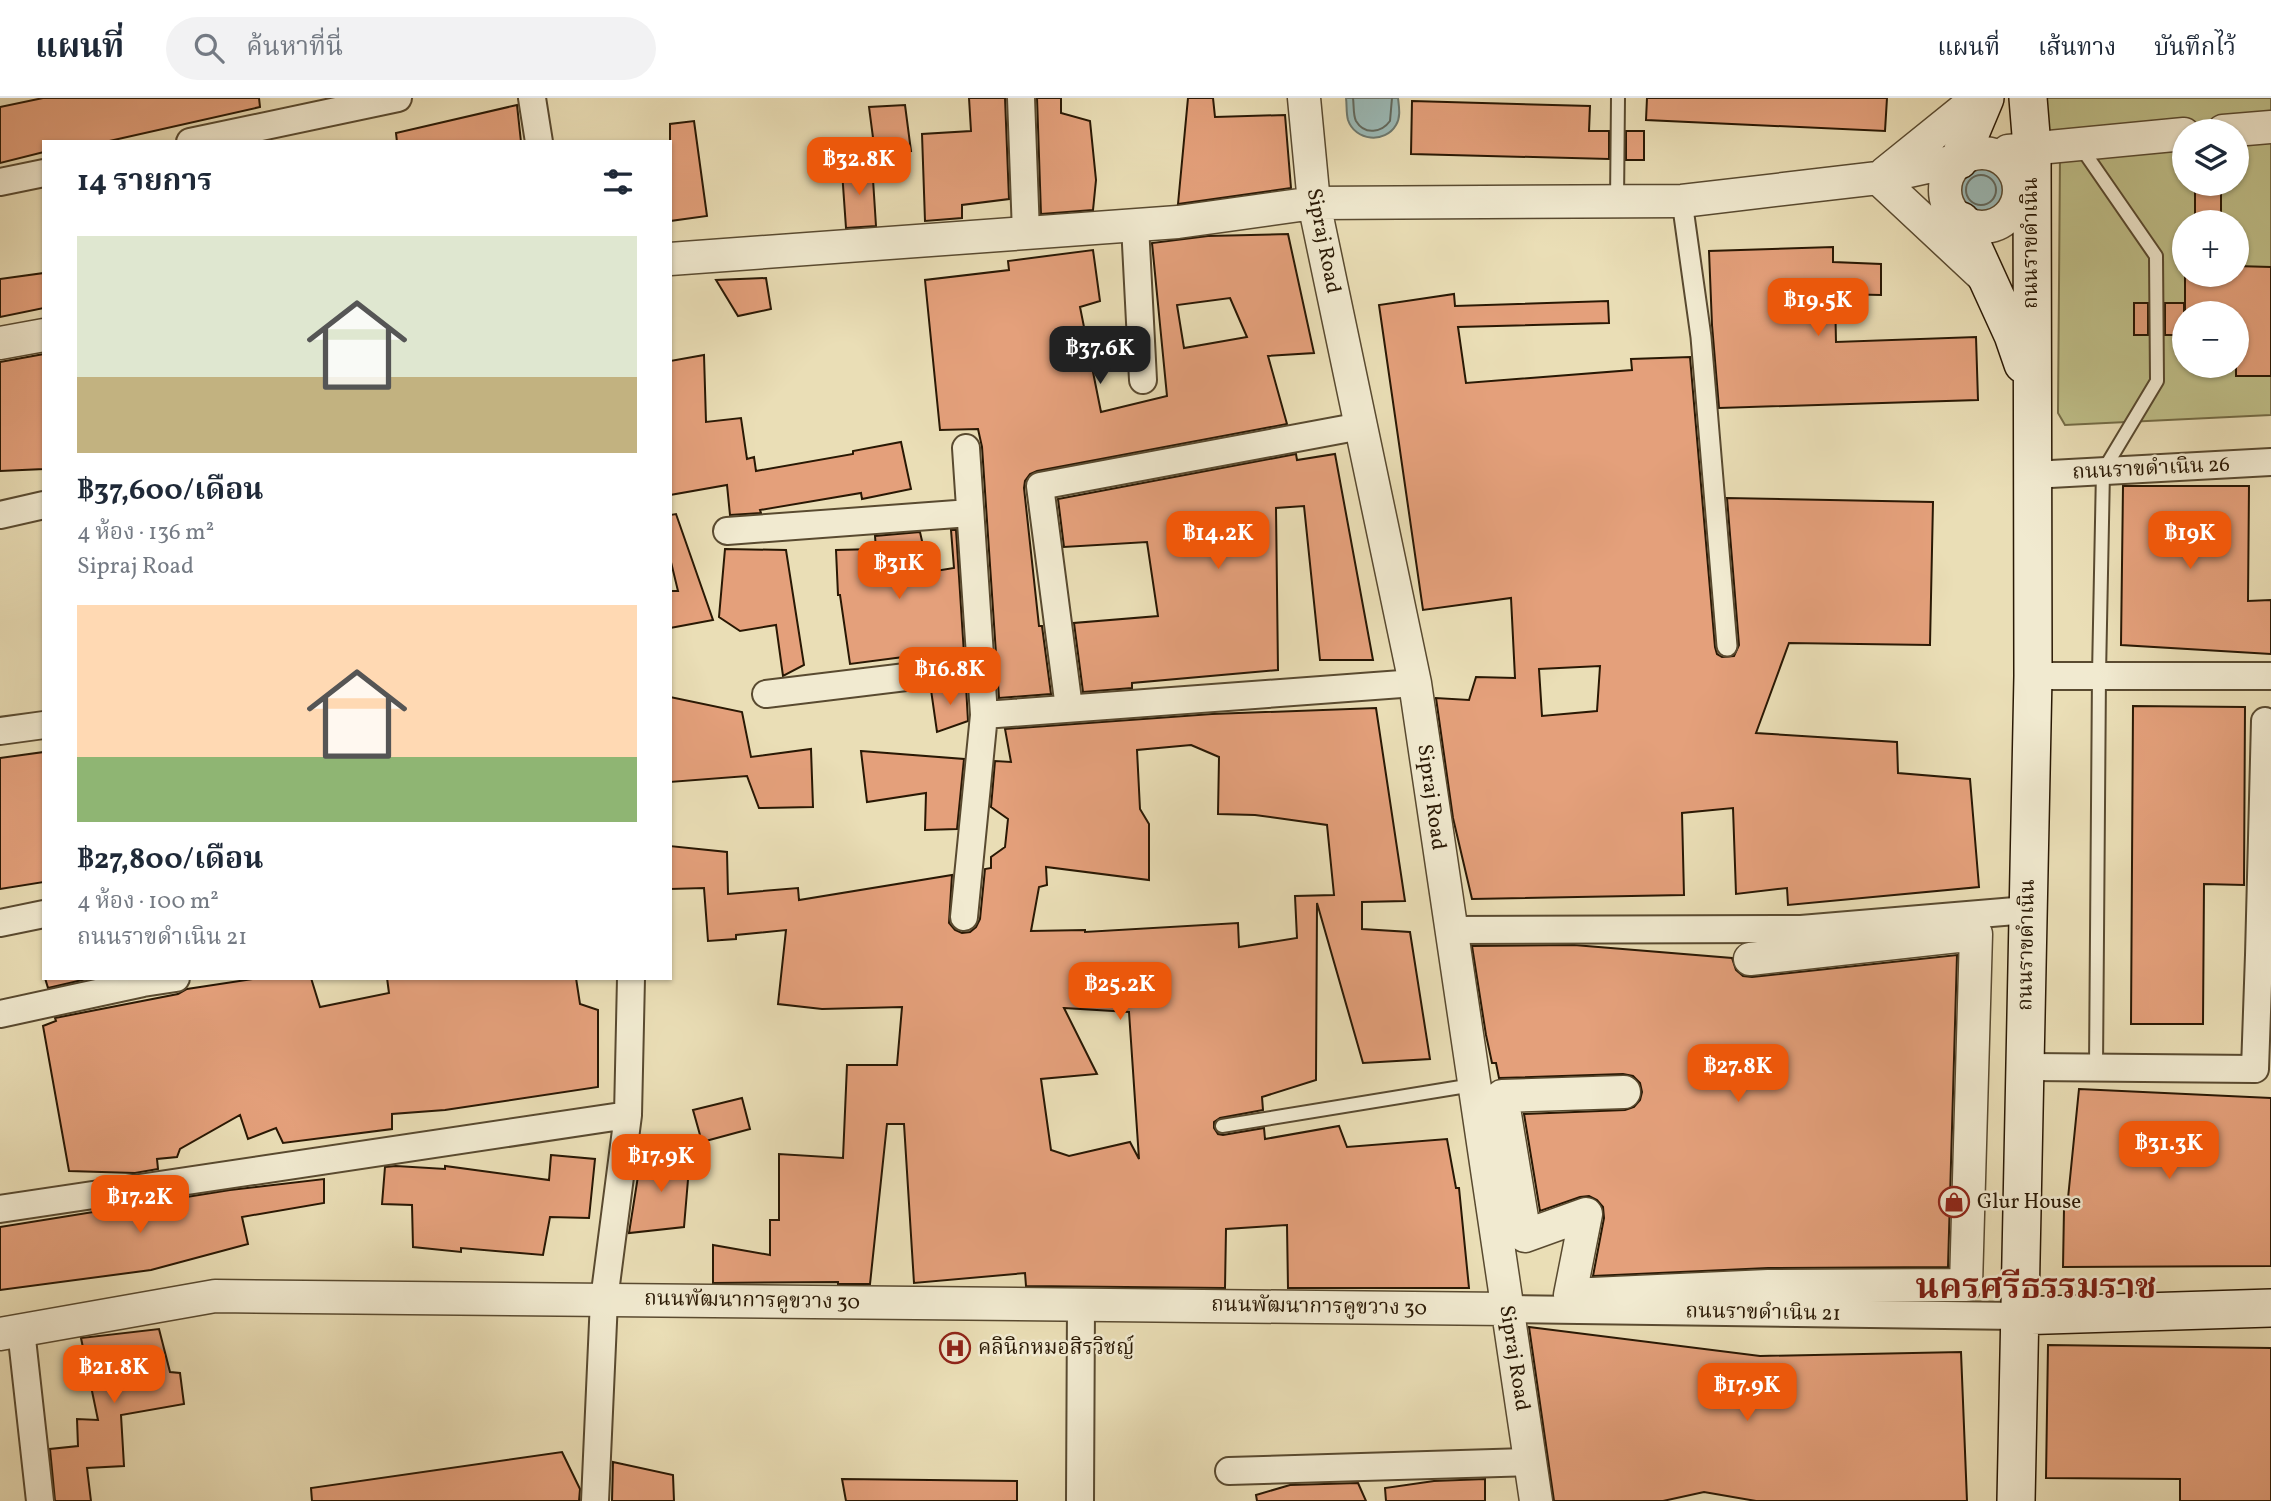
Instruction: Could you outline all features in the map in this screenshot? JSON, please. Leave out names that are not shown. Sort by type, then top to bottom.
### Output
[{"type":"main road","points":[[1974,157],[1985,98]]},
{"type":"main road","name":"ถนนราขดำเนิน","points":[[2015,1501],[2033,676],[2032,147],[2028,98]]},
{"type":"main road","name":"ถนนราขดำเนิน","points":[[1976,223],[1989,281],[2013,335],[2031,389]]},
{"type":"main road","points":[[2018,1316],[2271,1308]]},
{"type":"street","points":[[199,140],[398,98]]},
{"type":"street","points":[[532,98],[539,140]]},
{"type":"street","points":[[1021,98],[1026,233]]},
{"type":"street","name":"Sipraj Road","points":[[1304,98],[1314,203],[1415,683],[1536,1501]]},
{"type":"street","points":[[1878,178],[1978,98]]},
{"type":"street","points":[[2249,129],[2271,127]]},
{"type":"street","points":[[672,259],[1178,222],[1314,203],[1682,201],[1878,178],[2032,147],[2172,135]]},
{"type":"street","points":[[1974,157],[2008,164],[2018,184],[2018,195],[2010,214],[1976,223],[1947,203],[1944,191],[1951,169],[1974,157]]},
{"type":"street","points":[[0,182],[42,173]]},
{"type":"street","points":[[1878,178],[1976,223],[2031,229]]},
{"type":"street","points":[[1878,178],[1989,281]]},
{"type":"street","points":[[1682,201],[1701,337],[1727,646]]},
{"type":"street","points":[[1135,225],[1143,380]]},
{"type":"street","points":[[0,343],[42,335]]},
{"type":"street","points":[[1069,708],[1041,486],[1361,426]]},
{"type":"street","points":[[964,917],[984,715],[966,448]]},
{"type":"street","name":"ถนนราขดำเนิน 26","points":[[2032,475],[2271,462]]},
{"type":"street","points":[[0,515],[42,505]]},
{"type":"street","points":[[727,531],[971,513]]},
{"type":"street","points":[[766,694],[980,668]]},
{"type":"street","points":[[2033,676],[2271,676]]},
{"type":"street","points":[[984,715],[1415,683]]},
{"type":"street","points":[[2025,1067],[2255,1069],[2265,955],[2265,721]]},
{"type":"street","points":[[0,731],[42,725]]},
{"type":"street","points":[[1450,930],[1801,929],[2027,910]]},
{"type":"street","points":[[0,923],[42,914]]},
{"type":"street","points":[[1620,1086],[1502,1096],[1525,1236],[1586,1214],[1570,1295],[1768,1286],[1966,1285],[1976,934],[1750,959]]},
{"type":"street","points":[[0,1014],[163,980]]},
{"type":"street","points":[[595,1501],[604,1300],[628,1115],[631,980]]},
{"type":"street","points":[[1473,1085],[1620,1086]]},
{"type":"street","points":[[0,1209],[628,1115]]},
{"type":"street","name":"ถนนพัฒนาการคูขวาง 30","points":[[11,1332],[215,1296],[1507,1309]]},
{"type":"street","points":[[1080,1501],[1081,1304]]},
{"type":"street","name":"ถนนราขดำเนิน 21","points":[[1507,1309],[2018,1316]]},
{"type":"street","points":[[11,1332],[40,1501]]},
{"type":"street","points":[[1229,1471],[1530,1462]]},
{"type":"lane","points":[[1617,201],[1618,98]]},
{"type":"lane","points":[[2078,143],[2155,256],[2157,381],[2103,471],[2096,1067]]},
{"type":"lane","points":[[1222,1126],[1473,1085]]},
{"type":"green space","points":[[2028,98],[2271,98],[2271,127],[2249,128],[2249,119],[2172,119],[2172,132],[2032,147]]},
{"type":"green space","points":[[2271,138],[2271,415],[2065,425],[2058,413],[2060,156],[2172,146],[2172,196],[2249,196],[2249,140]]},
{"type":"water","points":[[1346,98],[1398,98],[1398,122],[1385,135],[1371,138],[1363,136],[1348,120]]},
{"type":"water","points":[[1981,168],[1990,169],[1997,174],[2002,181],[2002,199],[1997,206],[1990,211],[1981,212],[1972,211],[1965,206],[1960,199],[1959,190],[1960,181],[1965,174],[1972,169]]},
{"type":"building","points":[[43,98],[259,98],[260,107],[114,140],[42,140],[42,152],[0,163],[0,107]]},
{"type":"building","points":[[969,98],[1005,98],[1009,199],[962,205],[962,218],[925,221],[922,134],[971,131]]},
{"type":"building","points":[[1037,98],[1061,98],[1061,113],[1090,121],[1096,180],[1093,210],[1041,214]]},
{"type":"building","points":[[1188,98],[1213,98],[1215,117],[1285,115],[1291,188],[1178,204]]},
{"type":"building","points":[[1647,98],[1887,98],[1885,131],[1646,120]]},
{"type":"building","points":[[1412,101],[1590,106],[1589,131],[1609,131],[1609,159],[1411,154]]},
{"type":"building","points":[[517,105],[521,140],[397,140],[396,133]]},
{"type":"building","points":[[905,105],[911,151],[875,153],[869,107]]},
{"type":"building","points":[[694,121],[707,216],[672,221],[670,124]]},
{"type":"building","points":[[1626,131],[1644,131],[1644,160],[1626,160]]},
{"type":"building","points":[[872,164],[876,226],[846,228],[842,171]]},
{"type":"building","points":[[2195,196],[2221,196],[2221,210],[2195,210]]},
{"type":"building","points":[[1288,234],[1314,353],[1268,356],[1287,424],[1030,474],[1024,488],[1039,626],[1042,626],[1051,694],[999,698],[982,447],[978,429],[940,430],[925,280],[1009,270],[1008,261],[1093,250],[1100,301],[1080,307],[1101,412],[1167,396],[1152,243],[1208,236]],"holes":[[[1230,298],[1247,337],[1184,348],[1177,305]]]},
{"type":"building","points":[[1833,247],[1833,262],[1881,264],[1881,295],[1835,294],[1836,342],[1976,337],[1978,400],[1719,408],[1709,251]]},
{"type":"building","points":[[2249,266],[2271,267],[2271,376],[2249,376],[2249,301],[2185,301],[2185,287],[2249,287]]},
{"type":"building","points":[[42,273],[42,308],[0,317],[0,279]]},
{"type":"building","points":[[766,278],[771,309],[738,316],[716,280]]},
{"type":"building","points":[[1454,294],[1455,306],[1608,301],[1609,323],[1458,327],[1466,383],[1632,370],[1631,359],[1690,357],[1715,647],[1717,654],[1722,657],[1734,656],[1739,645],[1727,498],[1933,502],[1930,645],[1789,643],[1756,733],[1897,742],[1898,773],[1970,779],[1979,887],[1788,905],[1787,888],[1736,894],[1733,808],[1682,813],[1684,895],[1472,899],[1453,818],[1436,698],[1469,700],[1476,677],[1515,678],[1511,598],[1423,610],[1379,305]],"holes":[[[1600,666],[1597,711],[1542,716],[1539,669]]]},
{"type":"building","points":[[2134,303],[2148,303],[2148,335],[2134,335]]},
{"type":"building","points":[[2165,303],[2172,303],[2172,335],[2165,335]]},
{"type":"building","points":[[42,354],[42,469],[0,471],[0,362]]},
{"type":"building","points":[[704,355],[706,422],[741,418],[747,459],[754,457],[756,471],[853,454],[853,451],[901,442],[911,489],[862,499],[861,493],[760,510],[761,513],[730,515],[727,485],[672,495],[672,361]]},
{"type":"building","points":[[1296,454],[1297,460],[1335,454],[1373,660],[1320,660],[1304,506],[1276,508],[1278,670],[1132,683],[1132,688],[1083,692],[1074,623],[1158,616],[1147,542],[1064,547],[1058,499]]},
{"type":"building","points":[[2123,486],[2249,486],[2248,601],[2271,600],[2271,654],[2121,645]]},
{"type":"building","points":[[676,514],[713,620],[672,628],[672,591],[678,591],[672,566],[672,515]]},
{"type":"building","points":[[951,530],[956,530],[964,654],[927,659],[927,654],[850,664],[838,595],[836,550],[876,549],[875,536],[920,532],[929,572],[954,568]]},
{"type":"building","points":[[725,549],[786,550],[804,665],[783,676],[776,625],[740,631],[719,617]]},
{"type":"building","points":[[966,686],[968,721],[937,732],[931,690]]},
{"type":"building","points":[[672,697],[742,712],[751,757],[811,749],[813,807],[759,808],[747,776],[672,782]]},
{"type":"building","points":[[2133,706],[2245,707],[2244,885],[2204,884],[2203,1024],[2131,1024]]},
{"type":"building","points":[[1376,708],[1405,901],[1362,902],[1362,929],[1410,932],[1430,1059],[1363,1063],[1317,903],[1316,1080],[1262,1097],[1263,1110],[1220,1118],[1214,1122],[1214,1128],[1218,1134],[1223,1135],[1264,1128],[1265,1139],[1339,1126],[1347,1147],[1447,1139],[1456,1188],[1459,1188],[1469,1288],[1288,1288],[1287,1225],[1226,1229],[1225,1288],[1026,1286],[1025,1273],[914,1283],[904,1124],[887,1124],[870,1284],[713,1283],[713,1245],[770,1255],[770,1220],[779,1220],[779,1154],[843,1158],[847,1065],[897,1065],[902,1007],[822,1009],[778,1004],[786,930],[708,941],[704,888],[672,889],[672,846],[727,852],[728,894],[798,888],[799,900],[952,875],[949,923],[962,933],[970,932],[980,919],[985,869],[991,868],[991,857],[1005,847],[1008,819],[991,807],[995,761],[1011,762],[1005,729],[1212,714]],"holes":[[[1191,745],[1219,757],[1218,814],[1255,815],[1327,825],[1334,895],[1295,896],[1297,938],[1239,947],[1238,923],[1085,932],[1031,931],[1039,887],[1047,885],[1046,867],[1149,880],[1149,824],[1140,809],[1137,750]],[[1064,1008],[1129,1012],[1139,1159],[1130,1142],[1069,1156],[1051,1150],[1041,1079],[1097,1074]]]},
{"type":"building","points":[[861,751],[964,759],[957,829],[925,830],[926,793],[867,802]]},
{"type":"building","points":[[42,752],[42,882],[0,889],[0,758]]},
{"type":"building","points":[[1574,945],[1732,958],[1736,970],[1743,976],[1752,977],[1957,955],[1948,1267],[1768,1268],[1593,1276],[1604,1218],[1603,1207],[1589,1196],[1540,1211],[1524,1114],[1625,1110],[1634,1107],[1640,1100],[1640,1083],[1633,1076],[1623,1074],[1499,1078],[1496,1063],[1492,1063],[1486,1035],[1472,946]]},
{"type":"building","points":[[46,980],[82,980],[48,988]]},
{"type":"building","points":[[247,980],[312,980],[320,1007],[389,993],[387,980],[576,980],[580,1004],[598,1010],[598,1087],[445,1110],[392,1114],[392,1129],[283,1143],[276,1128],[248,1139],[240,1115],[180,1149],[177,1157],[157,1159],[158,1169],[135,1173],[69,1171],[43,1026],[56,1021],[55,1018],[178,994],[187,989]]},
{"type":"building","points":[[2079,1089],[2271,1098],[2271,1266],[2063,1267],[2064,1209],[2067,1208]]},
{"type":"building","points":[[742,1098],[750,1129],[702,1142],[693,1110]]},
{"type":"building","points":[[551,1155],[595,1159],[589,1218],[550,1217],[543,1255],[413,1247],[412,1205],[382,1204],[385,1167],[445,1169],[445,1166],[549,1180]]},
{"type":"building","points":[[690,1156],[684,1227],[629,1233],[641,1157]]},
{"type":"building","points":[[324,1179],[324,1203],[242,1217],[248,1244],[151,1270],[0,1290],[0,1227],[230,1190]]},
{"type":"building","points":[[1529,1327],[1760,1356],[1961,1352],[1967,1501],[1756,1501],[1704,1492],[1663,1501],[1554,1501]]},
{"type":"building","points":[[159,1329],[170,1372],[180,1373],[184,1404],[121,1415],[124,1466],[87,1468],[91,1501],[55,1501],[50,1449],[78,1446],[77,1419],[98,1420],[81,1338]]},
{"type":"building","points":[[2048,1345],[2271,1348],[2271,1501],[2180,1501],[2180,1479],[2046,1478]]},
{"type":"building","points":[[562,1452],[580,1489],[579,1501],[312,1501],[311,1488]]},
{"type":"building","points":[[613,1462],[673,1475],[674,1501],[612,1501]]},
{"type":"building","points":[[842,1479],[1017,1481],[1017,1501],[846,1501]]},
{"type":"building","points":[[1485,1479],[1485,1501],[1386,1501],[1385,1488],[1434,1481]]},
{"type":"building","points":[[1358,1483],[1366,1501],[1257,1501],[1256,1495],[1290,1485]]},
{"type":"place","name":"Glur House","points":[[1954,1202]]},
{"type":"place","name":"คลินิกหมอสิรวิชญ์","points":[[955,1348]]},
{"type":"district","name":"นครศรีธรรมราช","points":[[2036,1289]]}]
